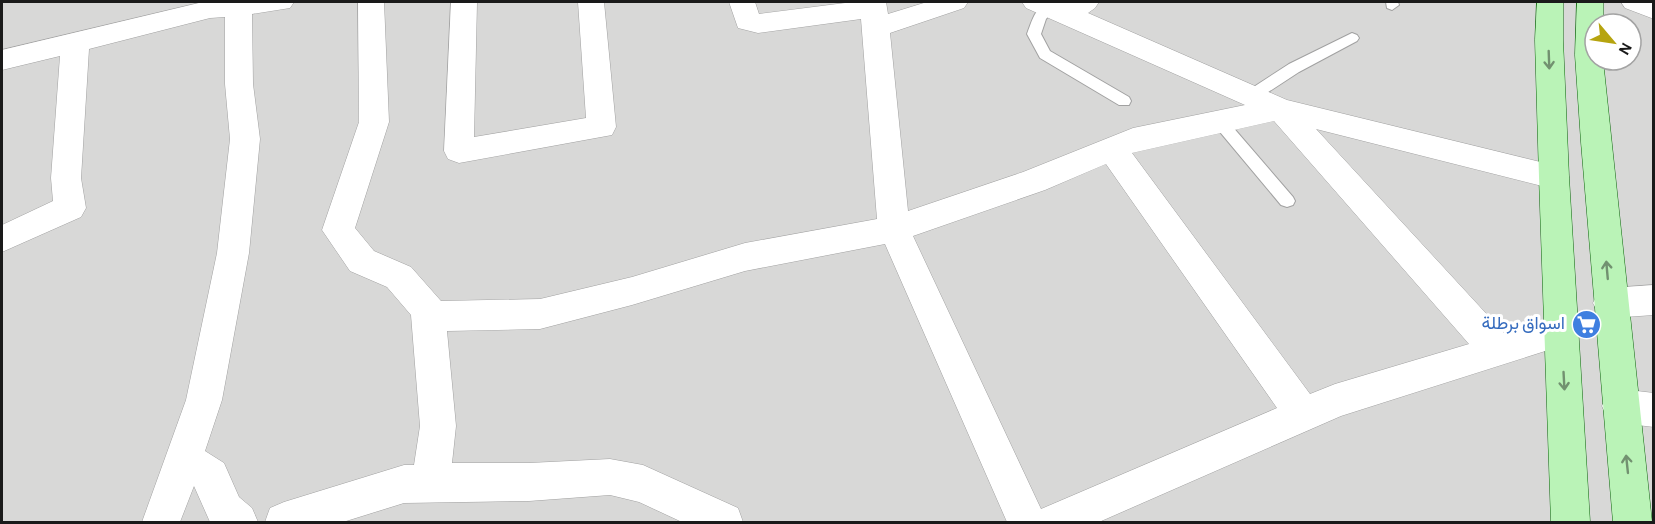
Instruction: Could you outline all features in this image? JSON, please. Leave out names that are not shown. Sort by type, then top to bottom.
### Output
[{"type":"main road","points":[[1550,2],[1549,40],[1554,177],[1571,522]]},
{"type":"main road","points":[[1590,2],[1589,55],[1610,303],[1637,408],[1633,522]]},
{"type":"street","points":[[2,60],[210,9],[281,2]]},
{"type":"street","points":[[371,2],[374,122],[339,230],[362,261],[399,277],[428,310],[438,426],[431,482]]},
{"type":"street","points":[[465,2],[459,151],[601,127],[591,2]]},
{"type":"street","points":[[742,2],[748,21],[758,24],[955,2]]},
{"type":"street","points":[[1634,2],[1653,10]]},
{"type":"street","points":[[162,522],[204,400],[233,253],[245,139],[240,84],[238,6]]},
{"type":"street","points":[[1059,6],[1280,109],[1554,177]]},
{"type":"street","points":[[874,12],[894,229],[1027,522]]},
{"type":"street","points":[[2,239],[70,208],[66,178],[75,42]]},
{"type":"street","points":[[429,316],[540,314],[632,291],[745,257],[894,229],[1034,181],[1133,140],[1280,109]]},
{"type":"street","points":[[1280,109],[1498,351]]},
{"type":"street","points":[[1112,149],[1303,415]]},
{"type":"street","points":[[1610,303],[1653,300]]},
{"type":"street","points":[[1054,522],[1335,401],[1561,332]]},
{"type":"street","points":[[179,469],[200,467],[212,478],[219,501],[230,518],[238,522]]},
{"type":"street","points":[[284,522],[404,484],[530,482],[610,477],[643,484],[724,522]]},
{"type":"lane","points":[[1059,6],[1040,17],[1034,34],[1045,54],[1124,101]]},
{"type":"lane","points":[[1251,96],[1294,68],[1352,38]]},
{"type":"lane","points":[[1220,122],[1287,201]]},
{"type":"shaded area","points":[[2,2],[1653,2],[1653,522],[2,522]]},
{"type":"place","name":"اسواق برطلة","points":[[1586,324]]}]
